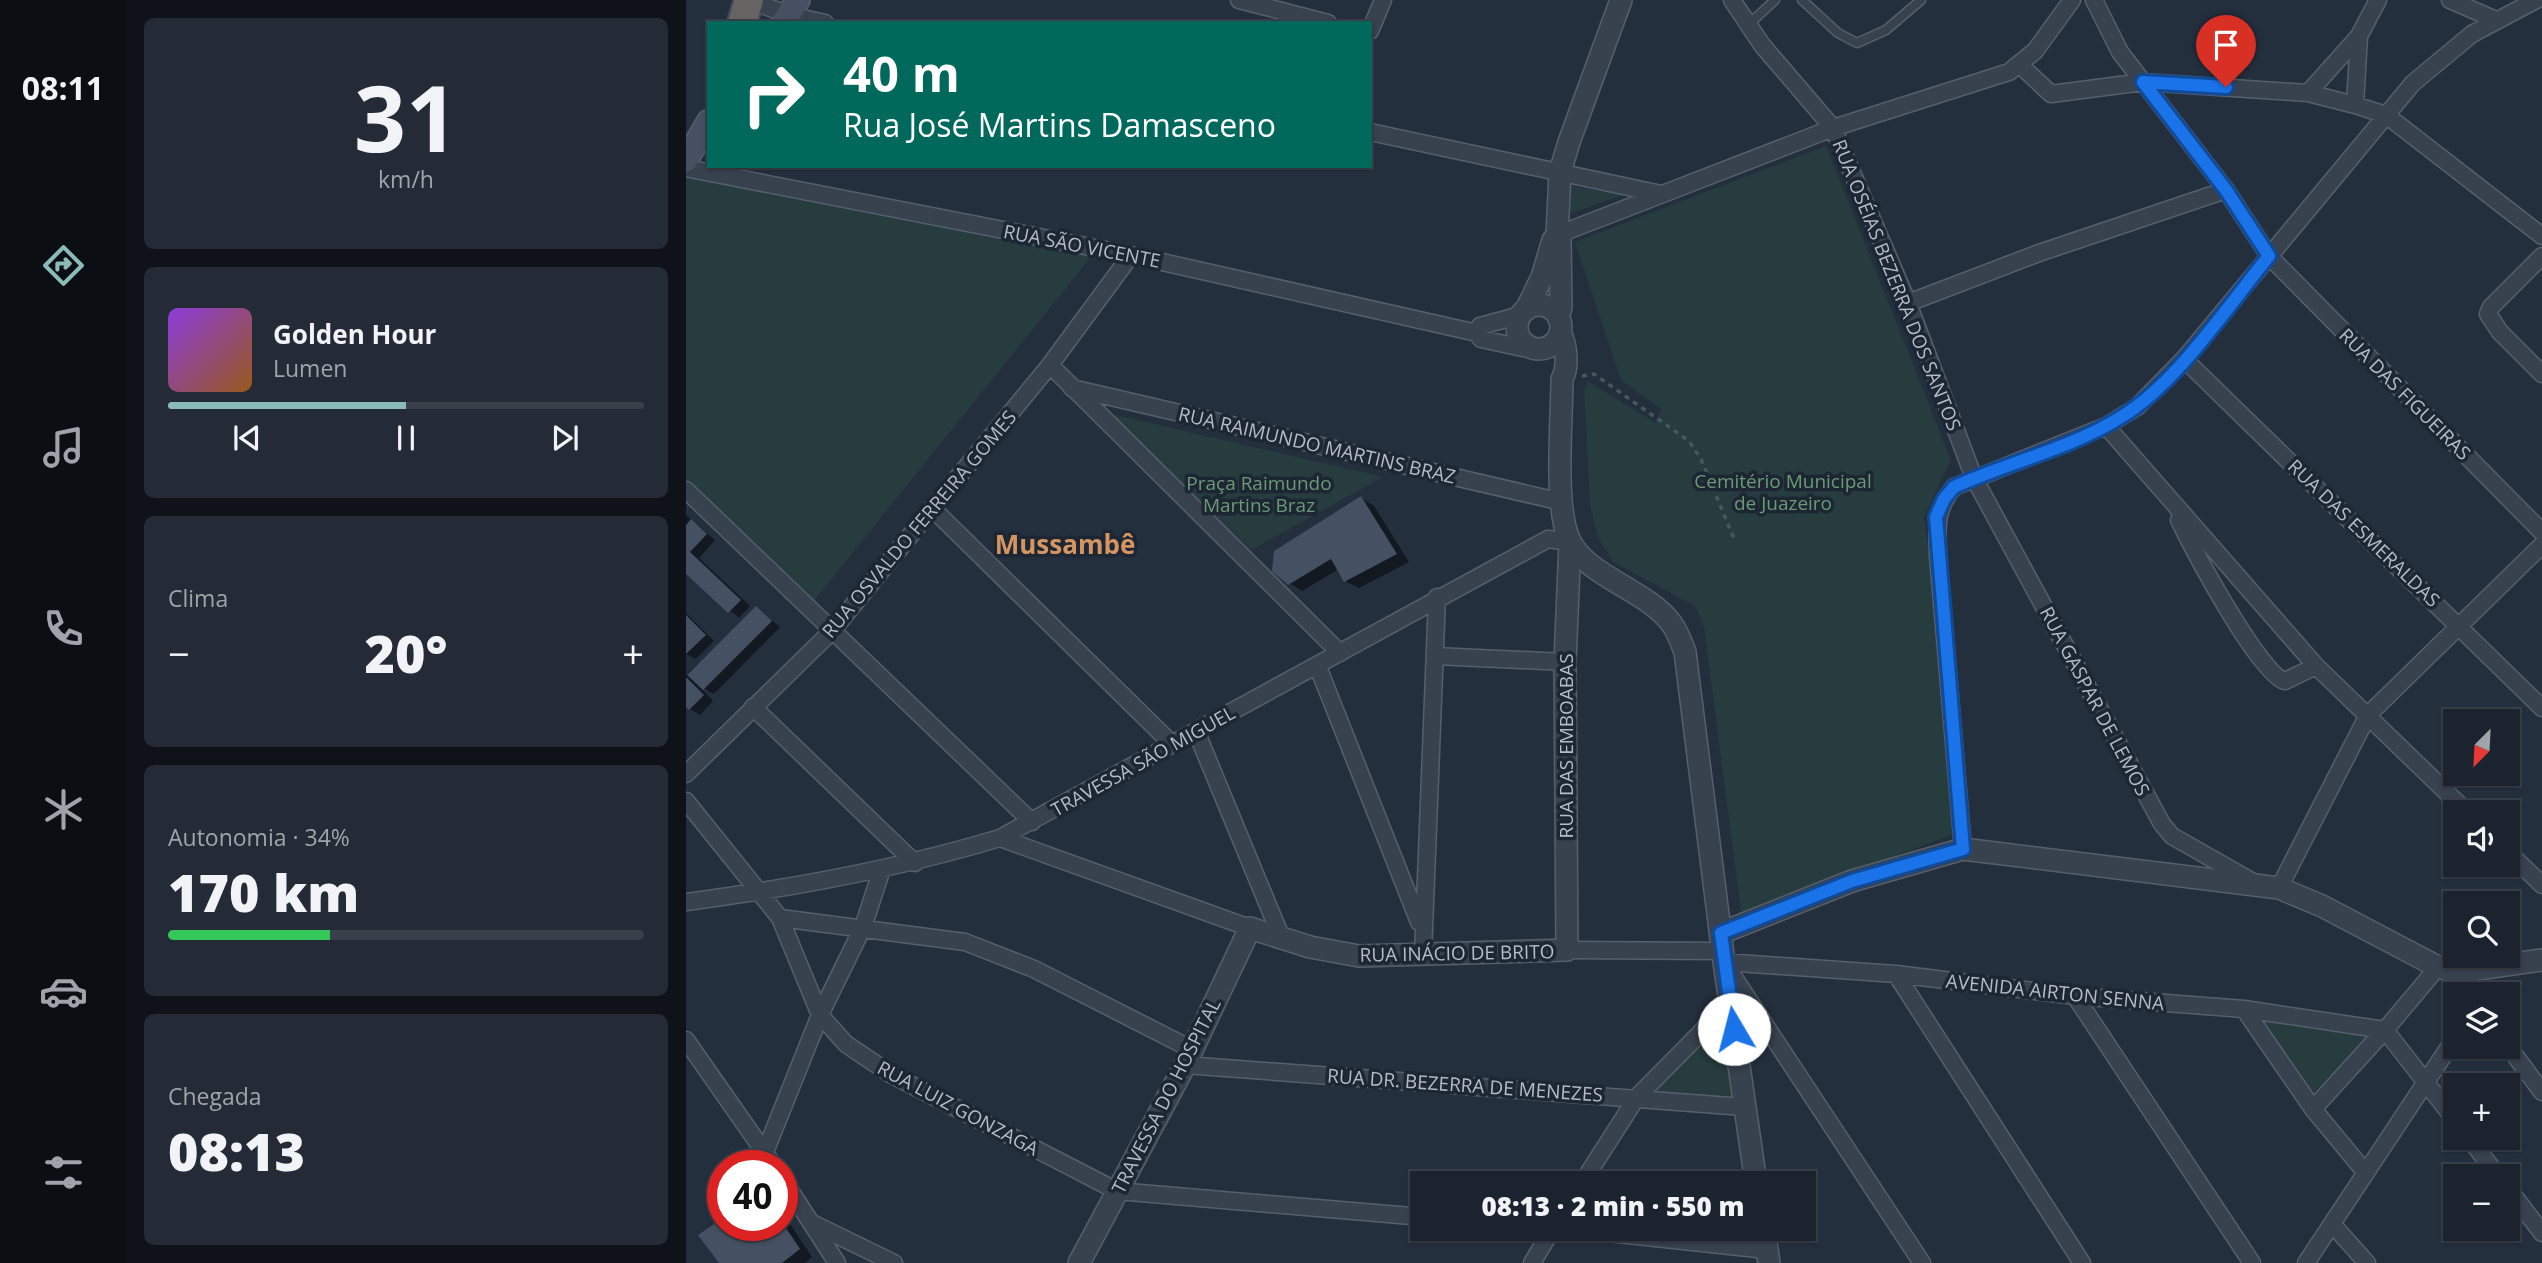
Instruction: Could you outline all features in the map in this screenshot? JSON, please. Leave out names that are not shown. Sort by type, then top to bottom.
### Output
[{"type":"highway","points":[[743,21],[749,0]]},
{"type":"main road","points":[[686,160],[707,124]]},
{"type":"street","points":[[763,0],[765,6],[818,21]]},
{"type":"street","points":[[1239,0],[1320,21]]},
{"type":"street","points":[[1372,26],[1383,0]]},
{"type":"street","points":[[1477,333],[1480,326],[1523,313],[1540,305],[1547,307],[1559,324],[1565,341],[1565,374],[1562,379],[1555,376],[1517,330],[1523,313],[1537,289],[1557,235],[1560,172],[1621,0]]},
{"type":"street","name":"RUA OSÉIAS BEZERRA DOS SANTOS","points":[[1732,0],[1748,25],[1833,128],[1908,303],[1974,478]]},
{"type":"street","points":[[1557,235],[1833,128],[2009,72],[2035,51],[2072,0]]},
{"type":"street","name":"RUA DAS FIGUEIRAS","points":[[2094,0],[2120,52],[2226,190],[2269,256],[2542,532]]},
{"type":"street","points":[[2308,93],[2359,36],[2378,0]]},
{"type":"street","points":[[2449,0],[2496,20]]},
{"type":"street","points":[[1963,849],[1936,517],[1944,499],[1954,487],[2106,426],[2137,407],[2184,359],[2386,115],[2431,65],[2496,20],[2536,0]]},
{"type":"street","points":[[2355,105],[2359,36]]},
{"type":"street","points":[[2020,64],[2051,94],[2143,82],[2308,93],[2386,115],[2542,236]]},
{"type":"street","points":[[1372,132],[1661,194]]},
{"type":"street","name":"RUA SÃO VICENTE","points":[[686,168],[1131,256],[1477,333],[1481,339],[1534,348]]},
{"type":"street","points":[[1908,303],[2039,253],[2226,190]]},
{"type":"street","points":[[1534,348],[1553,344],[1559,324],[1560,238],[1557,235]]},
{"type":"street","name":"RUA OSVALDO FERREIRA GOMES","points":[[686,774],[832,631],[1050,365],[1131,256]]},
{"type":"street","points":[[2542,256],[2491,307],[2488,314],[2500,332],[2542,374]]},
{"type":"street","name":"RUA DAS ESMERALDAS","points":[[2184,359],[2542,708]]},
{"type":"street","points":[[1050,365],[1340,653]]},
{"type":"street","name":"RUA DAS EMBOABAS","points":[[1562,379],[1562,502],[1570,542],[1565,662],[1567,950]]},
{"type":"street","name":"RUA RAIMUNDO MARTINS BRAZ","points":[[1072,388],[1562,502]]},
{"type":"street","points":[[2106,426],[2172,505],[2316,666],[2455,800]]},
{"type":"street","name":"RUA GASPAR DE LEMOS","points":[[1974,478],[2166,831],[2268,886]]},
{"type":"street","points":[[686,490],[1032,822]]},
{"type":"street","points":[[2172,505],[2212,584],[2269,671],[2285,681],[2316,666]]},
{"type":"street","points":[[932,508],[1172,744]]},
{"type":"street","name":"TRAVESSA SÃO MIGUEL","points":[[686,902],[761,892],[915,863],[1000,838],[1318,667],[1437,597],[1548,539],[1570,542]]},
{"type":"street","points":[[1570,542],[1595,567],[1655,607],[1671,622],[1685,652],[1754,1171]]},
{"type":"street","points":[[2268,886],[2368,715],[2542,545]]},
{"type":"street","points":[[1423,955],[1421,927],[1437,597]]},
{"type":"street","points":[[1435,656],[1565,662]]},
{"type":"street","points":[[1318,667],[1421,927]]},
{"type":"street","points":[[753,707],[915,863]]},
{"type":"street","points":[[1196,731],[1282,939]]},
{"type":"street","name":"RUA LUIZ GONZAGA","points":[[686,801],[780,918],[820,1015],[846,1044],[892,1075],[1117,1191]]},
{"type":"street","name":"RUA INÁCIO DE BRITO","points":[[1000,838],[1282,939],[1359,956],[1723,949]]},
{"type":"street","points":[[1723,949],[1852,881],[1963,849],[2268,886],[2322,906],[2447,969],[2459,982]]},
{"type":"street","points":[[2520,864],[2542,885]]},
{"type":"street","points":[[773,1150],[820,1015],[863,927],[882,869]]},
{"type":"street","points":[[780,918],[965,942],[998,953],[1189,1058]]},
{"type":"street","name":"TRAVESSA DO HOSPITAL","points":[[1079,1263],[1189,1058],[1250,928]]},
{"type":"street","points":[[1723,949],[1922,1263]]},
{"type":"street","name":"AVENIDA AIRTON SENNA","points":[[1723,949],[2075,996],[2244,1009],[2385,1031]]},
{"type":"street","points":[[2313,1109],[2447,969],[2542,960]]},
{"type":"street","points":[[1896,974],[2082,1263]]},
{"type":"street","points":[[2075,996],[2252,1263]]},
{"type":"street","points":[[1590,1171],[1637,1097],[1730,1003]]},
{"type":"street","points":[[2244,1009],[2313,1109],[2365,1172]]},
{"type":"street","points":[[2385,1031],[2443,1103]]},
{"type":"street","points":[[686,1040],[764,1150]]},
{"type":"street","points":[[2306,1263],[2443,1055]]},
{"type":"street","name":"RUA DR. BEZERRA DE MENEZES","points":[[1189,1058],[1744,1107]]},
{"type":"street","points":[[2518,1059],[2542,1092]]},
{"type":"street","points":[[2478,1150],[2489,1164]]},
{"type":"street","points":[[1117,1191],[1410,1216]]},
{"type":"street","points":[[798,1201],[837,1263]]},
{"type":"street","points":[[2520,1204],[2542,1233]]},
{"type":"street","points":[[814,1224],[894,1263]]},
{"type":"street","points":[[2333,1225],[2367,1263]]},
{"type":"street","points":[[1532,1263],[1545,1241]]},
{"type":"street","points":[[1658,1241],[1768,1256]]},
{"type":"lane","points":[[1748,25],[1775,0]]},
{"type":"lane","points":[[1802,0],[1838,33],[1857,43],[1886,30],[1921,0]]},
{"type":"path","points":[[1562,379],[1594,374],[1689,441],[1701,460],[1734,541]]},
{"type":"green space","name":"Cemitério Municipal de Juazeiro","points":[[1826,146],[1951,460],[1924,517],[1966,830],[1741,912],[1704,627],[1695,606],[1613,562],[1598,537],[1590,505],[1584,391],[1587,381],[1656,423],[1661,409],[1621,380],[1575,242]]},
{"type":"green space","points":[[686,171],[1095,252],[813,602],[686,480]]},
{"type":"green space","points":[[1566,185],[1623,195],[1567,215]]},
{"type":"green space","name":"Praça Raimundo Martins Braz","points":[[1111,414],[1383,477],[1251,550]]},
{"type":"green space","points":[[1730,1003],[1744,1107],[1637,1097]]},
{"type":"green space","points":[[2253,1012],[2371,1035],[2312,1094]]},
{"type":"building","points":[[1361,496],[1397,554],[1344,582],[1331,559],[1288,585],[1272,571],[1274,551]]},
{"type":"building","points":[[691,519],[707,534],[690,552],[741,600],[728,613],[686,574],[686,525]]},
{"type":"building","points":[[756,606],[772,621],[703,690],[687,675]]},
{"type":"building","points":[[686,615],[706,635],[686,654]]},
{"type":"building","points":[[686,677],[704,695],[689,710],[686,707]]},
{"type":"building","points":[[707,1229],[707,1241],[795,1241],[800,1249],[782,1263],[719,1263],[698,1235]]},
{"type":"district","name":"Mussambê","points":[[1065,545]]},
{"type":"route","points":[[1734,1029],[1721,933],[1852,881],[1963,849],[1936,517],[1944,499],[1954,487],[2106,426],[2137,407],[2184,359],[2269,256],[2226,190],[2143,82],[2226,87]]}]
